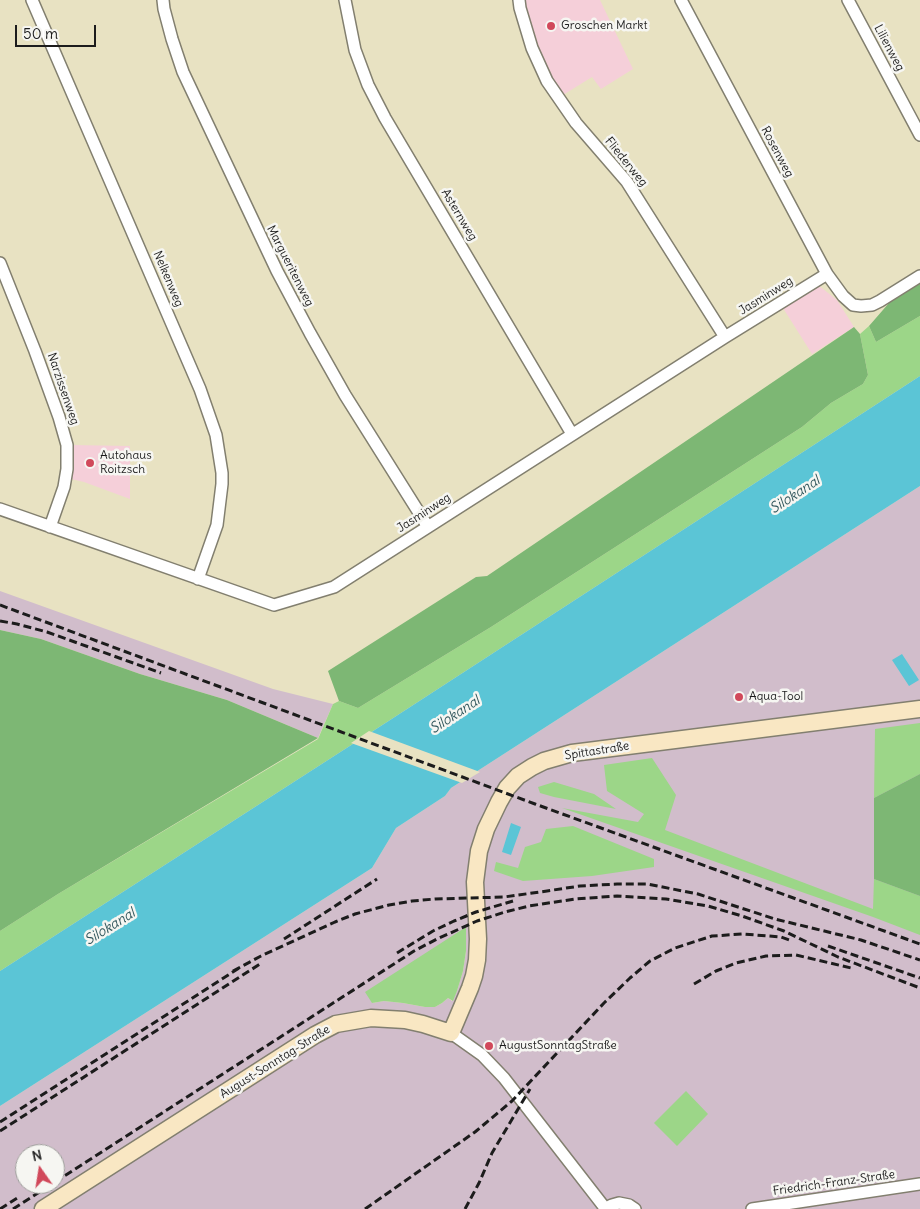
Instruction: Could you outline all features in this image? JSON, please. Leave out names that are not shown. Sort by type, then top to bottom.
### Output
[{"type":"street","name":"Nelkenweg","points":[[32,0],[170,318],[200,389],[216,435],[222,484],[217,524],[198,579]]},
{"type":"street","name":"Margueritenweg","points":[[163,0],[172,39],[183,72],[276,271],[345,395],[428,527]]},
{"type":"street","name":"Asternweg","points":[[345,0],[355,50],[368,85],[385,118],[572,434]]},
{"type":"street","name":"Fliederweg","points":[[519,0],[532,48],[547,81],[576,123],[627,182],[725,337]]},
{"type":"street","name":"Rosenweg","points":[[681,0],[827,274],[843,296],[853,305],[872,305],[920,276]]},
{"type":"street","name":"Lilienweg","points":[[848,0],[920,135]]},
{"type":"street","name":"Narzissenweg","points":[[0,263],[59,417],[67,445],[67,469],[64,487],[50,527]]},
{"type":"street","name":"Jasminweg","points":[[0,509],[274,605],[334,587],[572,434],[827,274]]},
{"type":"street","name":"Spittastraße","points":[[451,1033],[470,988],[477,960],[476,882],[479,851],[486,829],[499,802],[518,776],[544,761],[572,753],[920,709]]},
{"type":"street","name":"August-Sonntag-Straße","points":[[43,1209],[315,1035],[336,1024],[371,1018],[405,1020],[451,1033],[482,1055],[504,1078],[604,1208]]},
{"type":"street","name":"Friedrich-Franz-Straße","points":[[752,1209],[920,1184]]},
{"type":"street","points":[[604,1208],[619,1203],[629,1205],[635,1209]]},
{"type":"shaded area","points":[[519,0],[600,0],[633,69],[601,89],[592,77],[563,95],[547,81]]},
{"type":"shaded area","points":[[818,285],[837,300],[854,327],[812,354],[783,308]]},
{"type":"shaded area","points":[[70,445],[130,446],[130,499],[71,479]]},
{"type":"shaded area","points":[[920,486],[920,1209],[0,1209],[0,1106],[372,868],[396,828],[445,796],[451,788]],"holes":[[[466,928],[466,951],[463,971],[452,1001],[448,998],[435,1007],[384,1001],[372,1003]]]},
{"type":"shaded area","points":[[0,591],[273,689],[333,704],[318,738],[227,700],[140,674],[41,639],[0,630]]},
{"type":"green space","points":[[920,283],[920,316],[876,342],[869,326],[889,303]]},
{"type":"green space","points":[[920,316],[920,376],[0,971],[0,931],[58,894],[318,739],[333,704],[339,701],[358,708],[491,627],[802,427],[831,403],[863,384],[868,375],[860,334],[869,326],[876,342]]},
{"type":"green space","points":[[854,327],[860,334],[868,375],[863,384],[831,403],[802,427],[491,627],[358,708],[339,701],[328,671],[476,577],[487,576]]},
{"type":"green space","points":[[0,630],[41,639],[140,674],[227,700],[318,738],[58,894],[0,931]]},
{"type":"green space","points":[[920,723],[920,774],[874,798],[875,729]]},
{"type":"green space","points":[[652,758],[676,795],[665,830],[873,909],[874,879],[920,896],[920,935],[562,808],[638,822],[644,814],[607,791],[604,765]]},
{"type":"green space","points":[[920,774],[920,896],[874,879],[874,798]]},
{"type":"green space","points":[[554,782],[594,794],[616,809],[540,793],[538,787]]},
{"type":"green space","points":[[573,826],[654,859],[654,867],[592,876],[523,881],[494,871],[496,862],[518,868],[525,847],[541,842],[546,829]]},
{"type":"green space","points":[[466,927],[466,951],[463,971],[453,1001],[448,998],[435,1007],[384,1001],[372,1003],[365,992]]},
{"type":"green space","points":[[686,1091],[708,1114],[677,1146],[654,1123]]},
{"type":"water","name":"Silokanal","points":[[920,376],[920,486],[451,788],[445,796],[396,828],[372,868],[0,1106],[0,971]]},
{"type":"water","points":[[902,654],[919,680],[909,686],[892,660]]},
{"type":"water","points":[[511,823],[521,827],[511,855],[502,852]]},
{"type":"pier","points":[[369,731],[480,772],[462,783],[351,743]]},
{"type":"railway","points":[[0,605],[535,804],[920,944]]},
{"type":"railway","points":[[0,621],[47,632],[161,673]]},
{"type":"railway","points":[[284,939],[377,879]]},
{"type":"railway","points":[[233,971],[335,922],[355,914],[389,905],[435,899],[504,897],[580,886],[617,884],[647,884],[698,894],[775,919],[861,940],[920,960]]},
{"type":"railway","points":[[65,1176],[414,951],[477,921],[529,906],[575,899],[617,896],[666,899],[708,906],[784,931],[838,957],[920,988]]},
{"type":"railway","points":[[397,953],[433,931],[454,921],[513,901]]},
{"type":"railway","points":[[365,1209],[475,1132],[512,1101],[604,1003],[650,961],[675,948],[712,936],[743,934],[781,937],[792,941]]},
{"type":"railway","points":[[828,946],[920,978]]},
{"type":"railway","points":[[694,984],[716,971],[736,963],[766,956],[796,955],[851,968]]},
{"type":"railway","points":[[0,1131],[260,964]]},
{"type":"railway","points":[[0,1122],[239,968]]},
{"type":"railway","points":[[465,1209],[492,1153],[530,1089]]},
{"type":"railway","points":[[13,1209],[36,1194]]},
{"type":"railway","points":[[0,1209],[19,1197]]},
{"type":"place","name":"Groschen Markt","points":[[551,26]]},
{"type":"place","name":"Autohaus Roitzsch","points":[[90,463]]},
{"type":"place","name":"Aqua-Tool","points":[[739,697]]},
{"type":"place","name":"AugustSonntagStraße","points":[[489,1046]]}]
